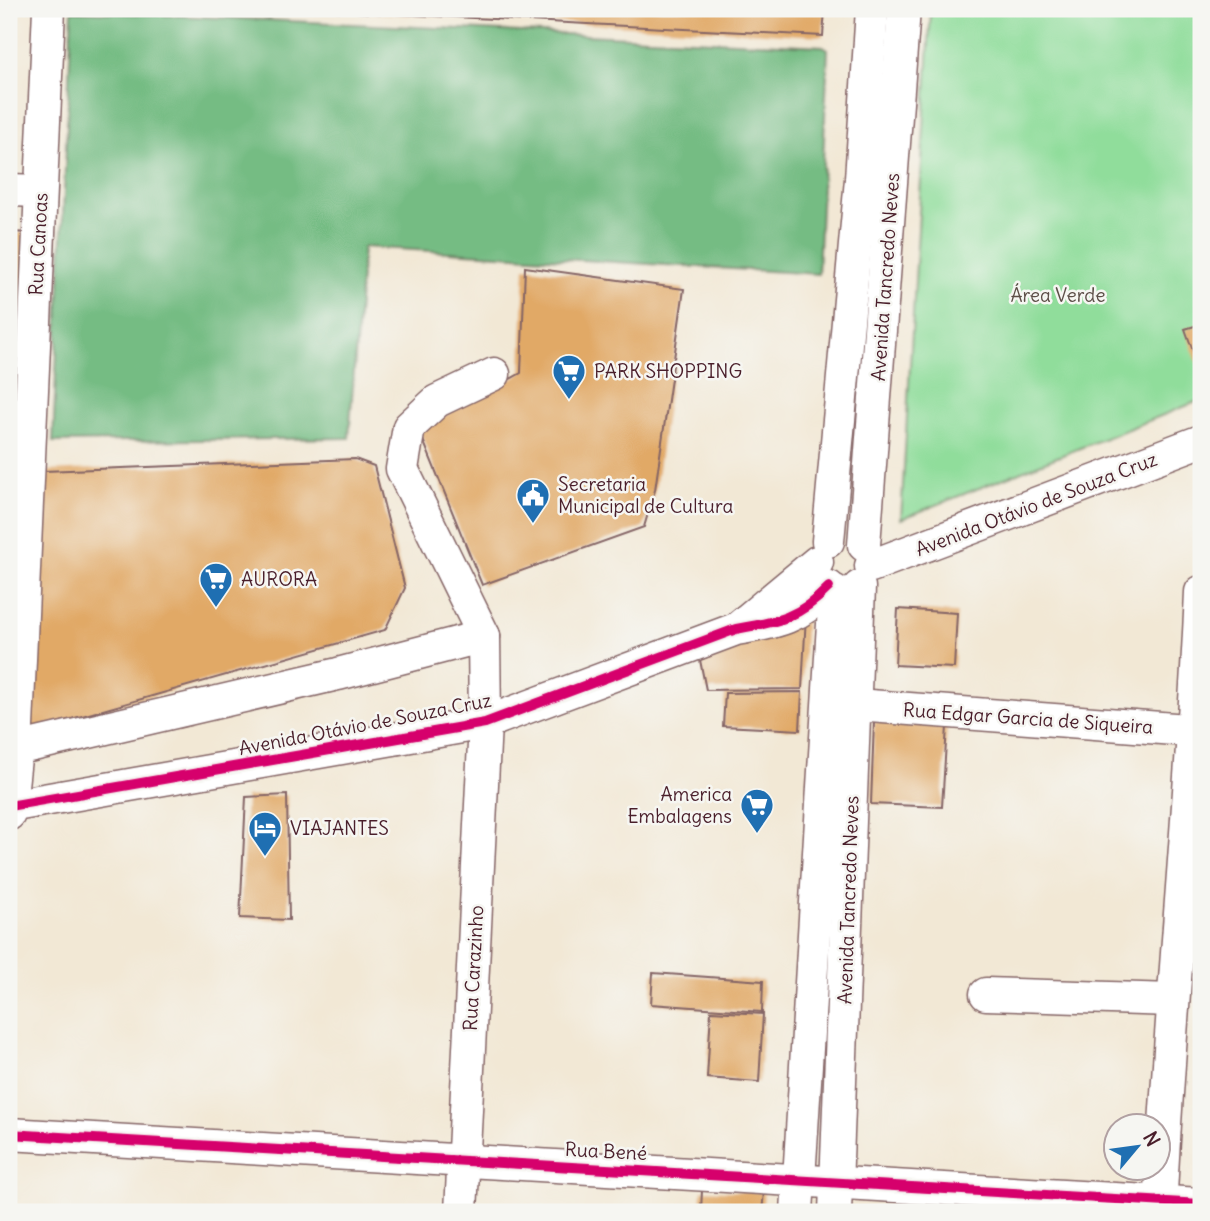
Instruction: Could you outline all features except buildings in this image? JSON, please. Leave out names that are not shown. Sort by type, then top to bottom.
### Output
[{"type":"street","name":"Rua Canoas","points":[[9,814],[16,749],[49,9]]},
{"type":"street","name":"Avenida Tancredo Neves","points":[[797,1212],[843,568],[861,179],[872,9]]},
{"type":"street","name":"Avenida Tancredo Neves","points":[[836,1198],[856,705],[843,568],[904,9]]},
{"type":"street","points":[[9,190],[40,191]]},
{"type":"street","points":[[16,749],[338,674],[484,636],[402,469],[410,427],[438,401],[494,374]]},
{"type":"street","name":"Avenida Otávio de Souza Cruz","points":[[9,806],[485,723],[736,629],[768,624],[792,616],[811,606],[843,568],[1201,441]]},
{"type":"street","points":[[1161,1206],[1174,1000],[1198,730],[1201,592]]},
{"type":"street","name":"Rua Carazinho","points":[[461,1212],[485,723],[484,636]]},
{"type":"street","name":"Rua Edgar Garcia de Siqueira","points":[[856,705],[1198,730]]},
{"type":"street","points":[[986,994],[1174,1000]]},
{"type":"street","name":"Rua Bené","points":[[9,1134],[799,1179],[836,1198],[1161,1206],[1201,1204]]},
{"type":"green space","name":"Área Verde","points":[[931,9],[1201,9],[1201,400],[901,519]]},
{"type":"green space","points":[[72,11],[823,46],[828,49],[818,274],[363,247],[349,438],[53,442]]},
{"type":"cycle path","points":[[9,806],[485,723],[736,629],[787,617],[808,606],[829,587]]},
{"type":"cycle path","points":[[9,1134],[1201,1204]]},
{"type":"place","name":"PARK SHOPPING","points":[[569,401]]},
{"type":"place","name":"Secretaria Municipal de Cultura","points":[[533,525]]},
{"type":"place","name":"AURORA","points":[[216,609]]},
{"type":"place","name":"America Embalagens","points":[[757,835]]},
{"type":"place","name":"VIAJANTES","points":[[265,858]]}]
